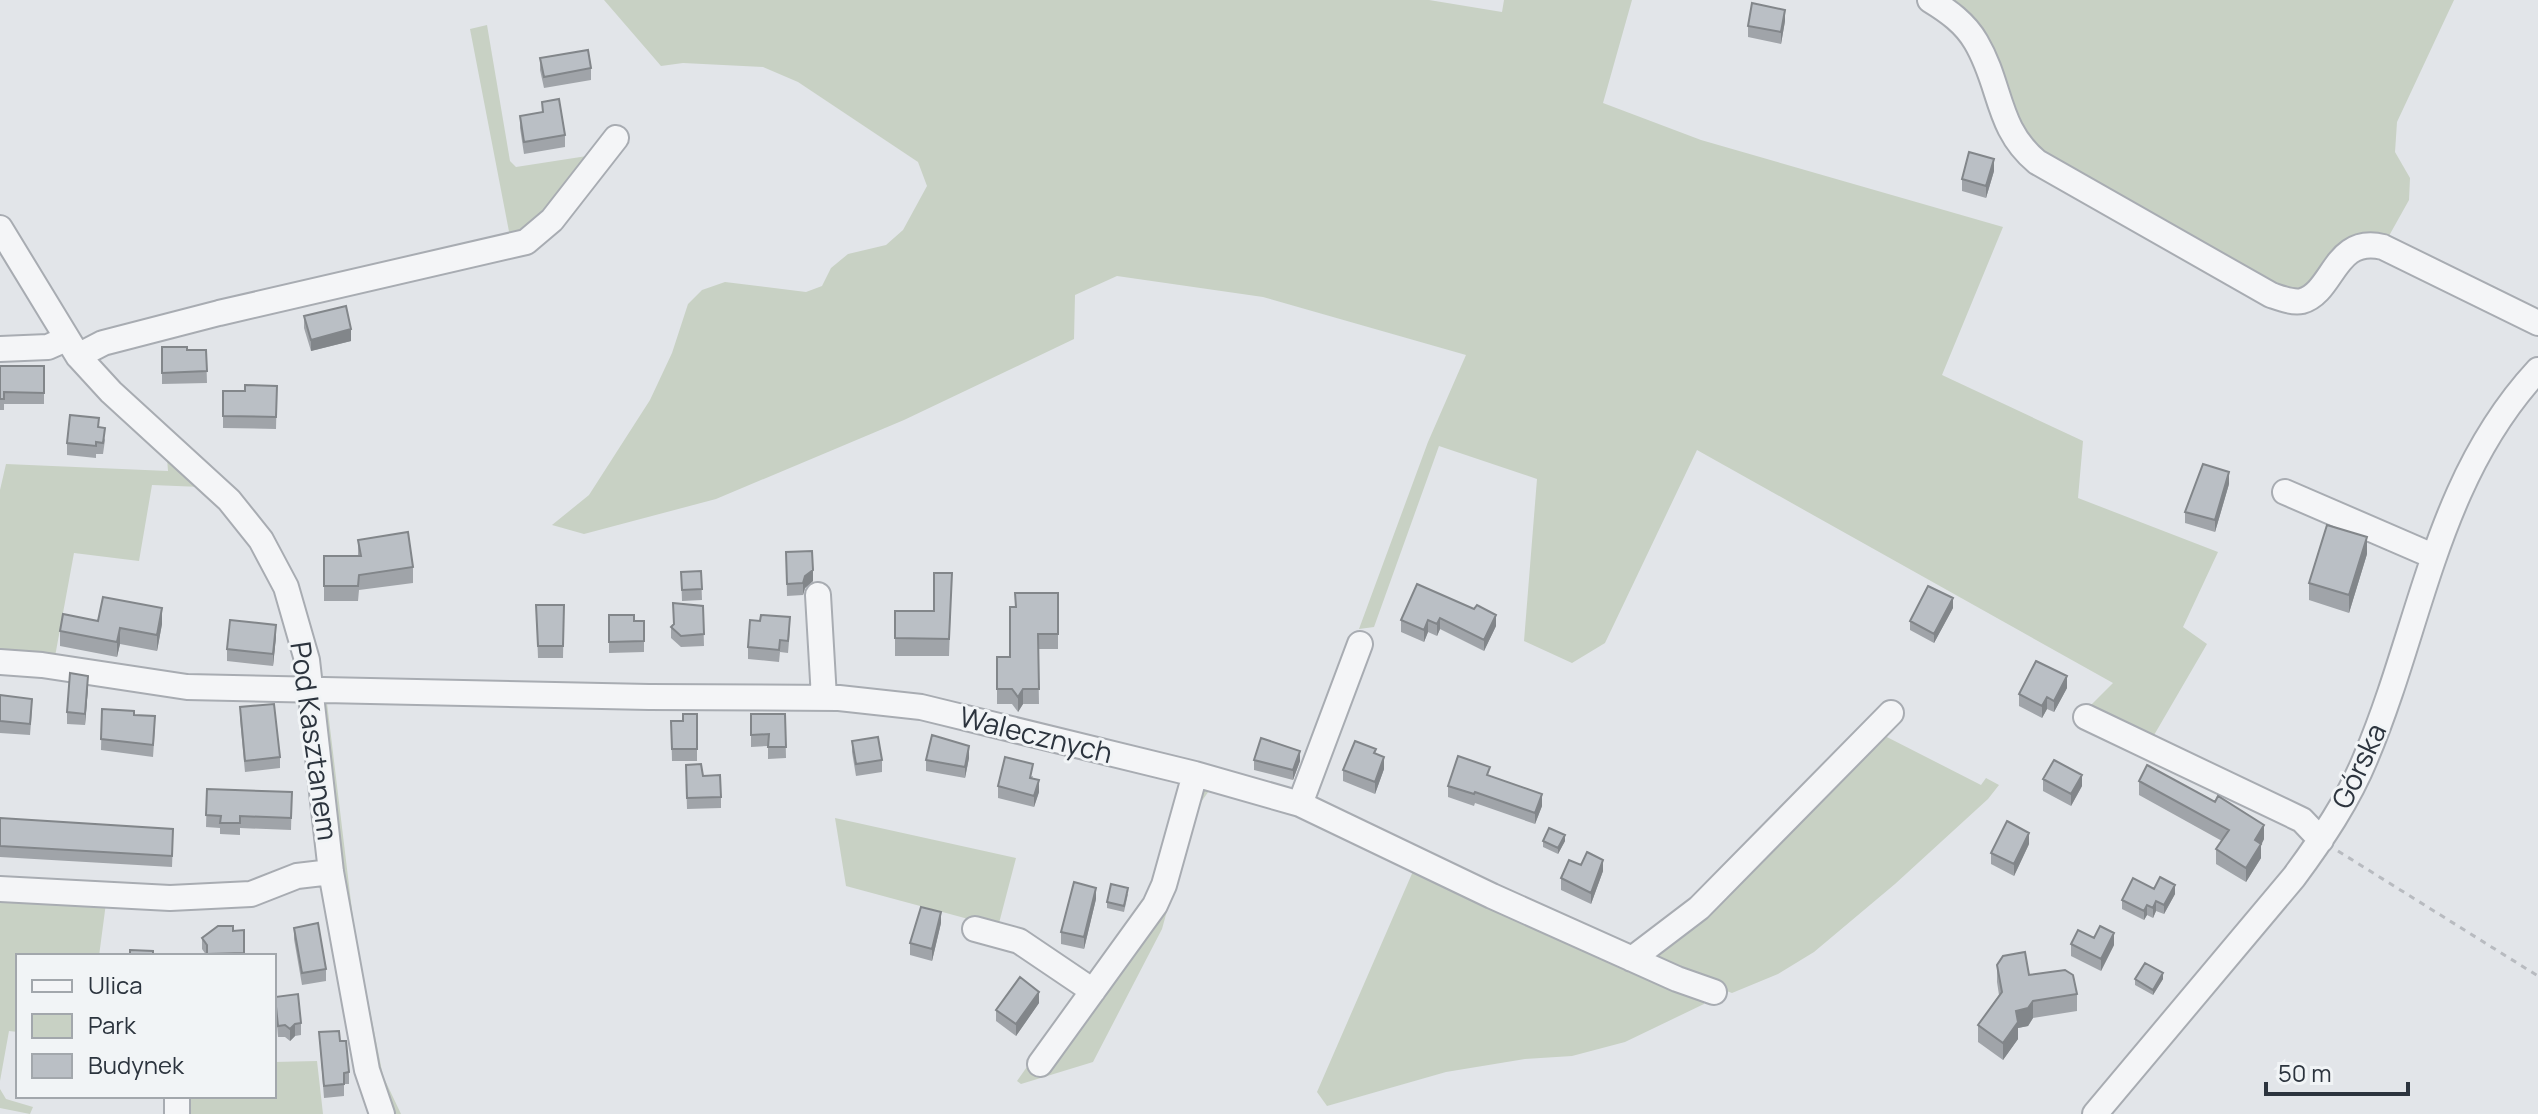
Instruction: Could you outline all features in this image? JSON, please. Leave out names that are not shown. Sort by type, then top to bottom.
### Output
[{"type":"street","points":[[1930,0],[1963,24],[1975,40],[1991,74],[2005,121],[2020,148],[2037,162],[2271,295],[2303,301],[2357,247],[2367,244],[2383,247],[2538,323]]},
{"type":"street","points":[[0,349],[103,343],[526,242],[552,220],[616,138]]},
{"type":"street","name":"Pod Kasztanem","points":[[0,228],[72,347],[111,392],[212,482],[261,540],[275,565],[295,614],[312,691],[331,872],[367,1070],[382,1114]]},
{"type":"street","name":"Górska","points":[[2095,1114],[2321,840],[2346,800],[2383,714],[2452,505],[2498,421],[2538,370]]},
{"type":"street","points":[[2285,492],[2433,556]]},
{"type":"street","points":[[818,595],[824,698]]},
{"type":"street","points":[[1300,804],[1360,644]]},
{"type":"street","name":"Walecznych","points":[[0,662],[42,665],[187,687],[824,698],[921,707],[1195,774],[1300,804],[1492,896],[1714,992]]},
{"type":"street","points":[[1632,959],[1699,908],[1891,713]]},
{"type":"street","points":[[2086,717],[2302,820],[2321,840]]},
{"type":"street","points":[[1040,1064],[1159,895],[1195,774]]},
{"type":"street","points":[[0,889],[170,898],[251,894],[297,876],[331,872]]},
{"type":"street","points":[[975,929],[1019,941],[1093,991]]},
{"type":"path","points":[[2321,840],[2538,976]]},
{"type":"green space","points":[[604,0],[1429,0],[1502,12],[1504,0],[1632,0],[1603,103],[1701,140],[2003,227],[1942,375],[2083,441],[2078,498],[2218,552],[2183,627],[2207,644],[2150,742],[2086,710],[2113,683],[1697,450],[1605,643],[1572,663],[1524,641],[1537,479],[1439,446],[1374,627],[1359,629],[1428,442],[1466,355],[1263,297],[1117,276],[1075,295],[1074,339],[904,420],[716,499],[584,534],[552,525],[589,495],[650,400],[672,353],[688,304],[702,290],[725,282],[806,292],[822,286],[831,268],[848,254],[886,245],[903,230],[927,186],[918,162],[798,82],[763,67],[683,63],[661,66]]},
{"type":"green space","points":[[1941,0],[2454,0],[2397,122],[2395,152],[2410,178],[2409,200],[2385,243],[2310,291],[2291,296],[2029,149]]},
{"type":"green space","points":[[487,25],[510,161],[516,167],[587,156],[597,142],[599,151],[550,218],[511,242],[470,29]]},
{"type":"green space","points":[[138,434],[147,434],[217,499],[252,540],[276,585],[294,638],[303,679],[300,682],[273,685],[269,680],[298,680],[269,578],[249,540],[201,487],[152,485],[139,561],[74,553],[54,662],[0,657],[0,490],[6,464],[168,471],[167,458]]},
{"type":"green space","points":[[322,699],[647,706],[327,703],[355,935],[383,1076],[401,1114],[389,1114],[380,1086],[348,934]]},
{"type":"green space","points":[[1879,733],[1981,785],[1986,778],[1999,785],[1988,799],[1895,884],[1814,952],[1778,974],[1732,993],[1642,959]]},
{"type":"green space","points":[[1204,784],[1297,810],[1702,995],[1704,1004],[1625,1042],[1572,1056],[1525,1059],[1446,1072],[1327,1106],[1317,1092],[1414,869],[1296,813],[1211,788],[1194,812],[1162,929],[1093,1062],[1021,1084],[1017,1081],[1029,1064],[1160,907]]},
{"type":"green space","points":[[835,818],[1016,858],[998,927],[846,886]]},
{"type":"green space","points":[[0,897],[106,903],[99,954],[16,954],[16,1032],[9,1031],[0,1081]]},
{"type":"green space","points":[[317,1061],[323,1114],[184,1114],[184,1098],[276,1098],[276,1062]]},
{"type":"green space","points":[[0,1089],[6,1099],[33,1107],[30,1114],[0,1108]]},
{"type":"building","points":[[1752,3],[1785,10],[1781,32],[1748,26]]},
{"type":"building","points":[[588,50],[591,68],[544,77],[540,58]]},
{"type":"building","points":[[559,99],[565,135],[524,142],[520,116],[543,112],[542,102]]},
{"type":"building","points":[[1969,152],[1994,159],[1986,186],[1962,179]]},
{"type":"building","points":[[346,306],[351,329],[311,340],[304,316]]},
{"type":"building","points":[[162,347],[206,350],[207,371],[162,373]]},
{"type":"building","points":[[0,366],[44,366],[44,393],[4,392],[4,399],[0,399]]},
{"type":"building","points":[[245,385],[277,386],[276,417],[223,416],[223,391],[245,391]]},
{"type":"building","points":[[70,415],[99,418],[98,427],[105,428],[103,443],[96,442],[96,446],[67,443]]},
{"type":"building","points":[[2203,464],[2229,472],[2215,520],[2185,512]]},
{"type":"building","points":[[2327,525],[2367,537],[2349,595],[2309,583]]},
{"type":"building","points":[[408,532],[413,567],[359,575],[358,586],[324,586],[324,556],[361,556],[358,540]]},
{"type":"building","points":[[812,551],[813,570],[805,576],[803,583],[787,584],[786,552]]},
{"type":"building","points":[[701,571],[702,589],[682,590],[681,572]]},
{"type":"building","points":[[934,573],[952,573],[949,639],[895,638],[895,611],[934,611]]},
{"type":"building","points":[[1417,584],[1474,609],[1477,605],[1496,615],[1484,640],[1440,618],[1437,624],[1428,620],[1424,630],[1401,620]]},
{"type":"building","points":[[1928,586],[1953,598],[1934,634],[1910,621]]},
{"type":"building","points":[[1015,593],[1058,593],[1058,634],[1038,634],[1039,689],[1023,689],[1018,697],[1012,689],[997,689],[997,657],[1010,657],[1010,607],[1016,607]]},
{"type":"building","points":[[103,597],[162,608],[157,635],[120,628],[117,642],[60,631],[63,614],[98,621]]},
{"type":"building","points":[[673,603],[703,606],[704,634],[681,636],[671,627],[674,624]]},
{"type":"building","points":[[536,605],[564,605],[563,646],[538,646]]},
{"type":"building","points":[[609,615],[634,615],[634,621],[644,621],[644,641],[609,642]]},
{"type":"building","points":[[761,615],[790,617],[788,641],[780,640],[779,650],[748,647],[750,620],[760,621]]},
{"type":"building","points":[[230,620],[276,625],[273,654],[227,649]]},
{"type":"building","points":[[2036,661],[2067,676],[2054,701],[2047,697],[2042,706],[2019,694]]},
{"type":"building","points":[[70,673],[88,676],[85,714],[67,712]]},
{"type":"building","points":[[0,695],[32,699],[30,724],[0,721]]},
{"type":"building","points":[[274,704],[280,757],[245,761],[240,707]]},
{"type":"building","points":[[102,709],[155,716],[153,745],[101,739]]},
{"type":"building","points":[[683,714],[697,714],[697,749],[672,749],[671,721],[683,721]]},
{"type":"building","points":[[751,714],[785,714],[786,747],[768,747],[769,734],[751,735]]},
{"type":"building","points":[[932,735],[969,746],[965,767],[926,760]]},
{"type":"building","points":[[878,737],[882,760],[856,764],[852,741]]},
{"type":"building","points":[[1261,738],[1300,751],[1293,770],[1254,760]]},
{"type":"building","points":[[1355,741],[1376,749],[1374,753],[1384,757],[1375,782],[1343,770]]},
{"type":"building","points":[[1458,756],[1490,767],[1487,775],[1542,794],[1535,813],[1448,786]]},
{"type":"building","points":[[1005,757],[1033,764],[1030,778],[1039,780],[1034,796],[998,786]]},
{"type":"building","points":[[2054,760],[2082,775],[2071,794],[2043,779]]},
{"type":"building","points":[[701,764],[703,776],[720,775],[721,797],[687,798],[686,765]]},
{"type":"building","points":[[2147,765],[2215,802],[2218,796],[2264,825],[2255,840],[2261,844],[2246,868],[2216,849],[2229,830],[2139,781]]},
{"type":"building","points":[[207,789],[292,792],[291,818],[240,816],[240,823],[220,823],[221,816],[206,815]]},
{"type":"building","points":[[0,818],[173,829],[172,856],[0,846]]},
{"type":"building","points":[[2007,821],[2029,833],[2014,864],[1991,853]]},
{"type":"building","points":[[1549,828],[1565,835],[1558,848],[1543,841]]},
{"type":"building","points":[[1587,852],[1603,860],[1591,893],[1561,878],[1569,860],[1581,865]]},
{"type":"building","points":[[2160,877],[2175,885],[2164,905],[2156,901],[2153,908],[2147,905],[2144,911],[2122,900],[2133,878],[2154,889]]},
{"type":"building","points":[[1074,882],[1096,888],[1084,937],[1061,932]]},
{"type":"building","points":[[1111,884],[1128,888],[1124,906],[1107,902]]},
{"type":"building","points":[[921,907],[941,912],[932,949],[910,943]]},
{"type":"building","points":[[318,923],[326,969],[302,973],[294,928]]},
{"type":"building","points":[[218,926],[233,926],[233,931],[244,930],[244,953],[207,954],[207,945],[202,938]]},
{"type":"building","points":[[2100,926],[2114,933],[2101,959],[2071,944],[2078,930],[2094,938]]},
{"type":"building","points":[[130,950],[153,951],[153,954],[130,954]]},
{"type":"building","points":[[2025,952],[2029,975],[2065,970],[2073,975],[2077,994],[2033,1001],[2028,1008],[2016,1011],[2018,1022],[2003,1043],[1978,1025],[2002,992],[1997,965],[2003,956]]},
{"type":"building","points":[[2145,963],[2163,973],[2153,990],[2135,979]]},
{"type":"building","points":[[1020,977],[1039,992],[1016,1024],[996,1010]]},
{"type":"building","points":[[298,994],[301,1023],[290,1029],[285,1025],[278,1026],[276,997]]},
{"type":"building","points":[[339,1031],[340,1041],[346,1041],[349,1072],[344,1073],[344,1084],[324,1086],[319,1032]]}]
